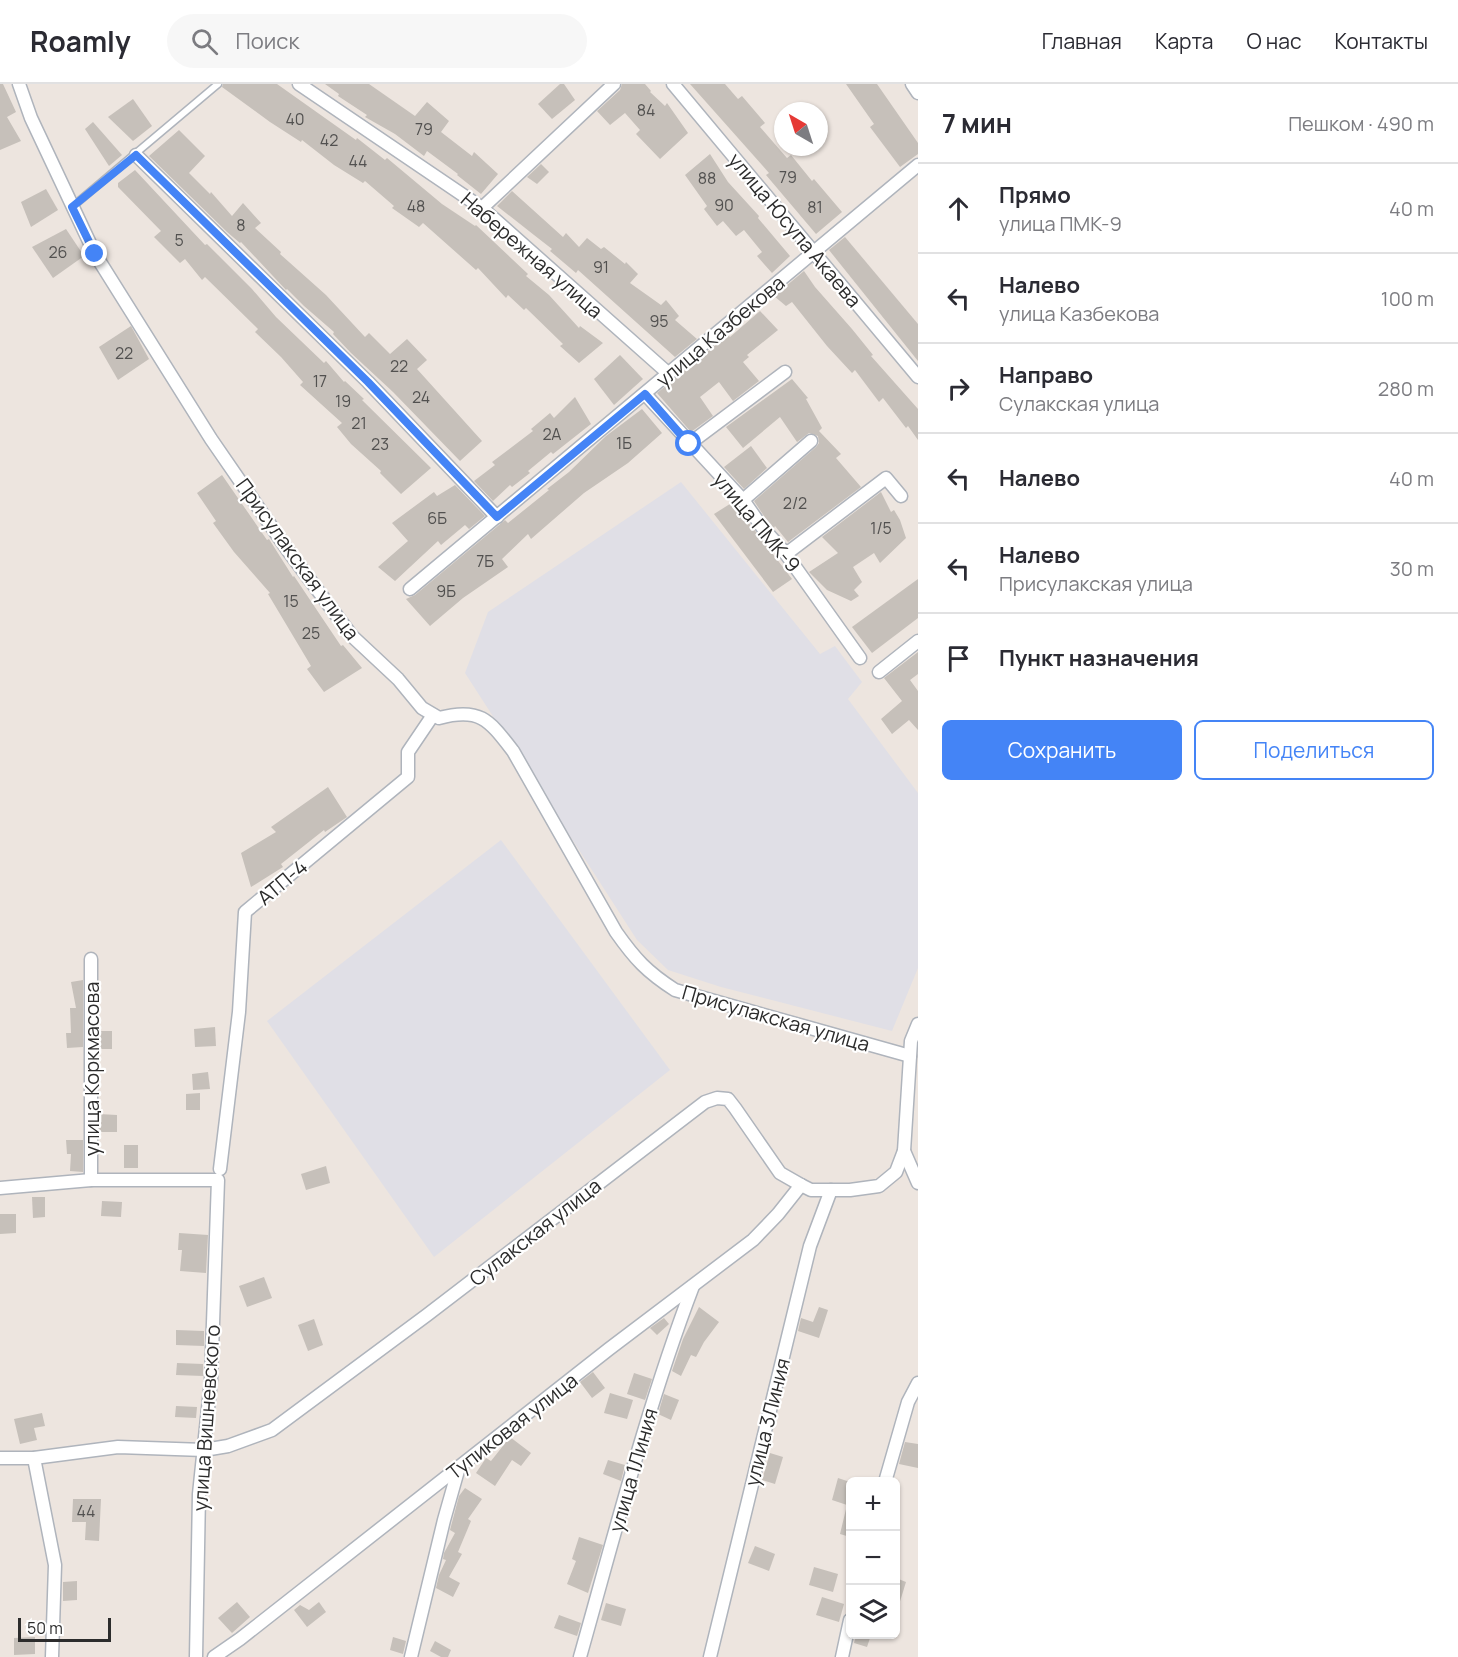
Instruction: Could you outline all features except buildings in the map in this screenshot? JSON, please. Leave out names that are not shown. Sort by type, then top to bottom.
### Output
[{"type":"street","name":"Присулакская улица","points":[[19,84],[31,118],[95,254],[211,439],[289,552],[352,636],[398,680],[422,708],[439,718],[455,714],[474,714],[495,728],[513,751],[616,932],[636,960],[654,977],[675,990],[910,1056]]},
{"type":"street","name":"Набережная улица","points":[[299,84],[482,207],[669,374]]},
{"type":"street","points":[[482,207],[614,84]]},
{"type":"street","name":"улица Юсупа Акаева","points":[[673,84],[918,377]]},
{"type":"street","points":[[912,84],[918,93]]},
{"type":"street","points":[[136,155],[368,382],[497,517]]},
{"type":"street","name":"улица Казбекова","points":[[410,589],[918,165]]},
{"type":"street","points":[[689,444],[785,372]]},
{"type":"street","name":"улица ПМК-9","points":[[645,394],[743,500],[762,527],[786,554],[860,658]]},
{"type":"street","points":[[743,500],[811,441]]},
{"type":"street","points":[[786,554],[886,478],[901,496]]},
{"type":"street","points":[[879,672],[918,641]]},
{"type":"street","name":"АТП-4","points":[[219,1174],[239,1011],[245,912],[408,777],[408,752],[434,715]]},
{"type":"street","name":"улица Коркмасова","points":[[91,959],[91,1180]]},
{"type":"street","name":"Сулакская улица","points":[[0,1458],[34,1458],[118,1447],[204,1450],[228,1446],[272,1430],[427,1316],[705,1102],[717,1098],[728,1099],[780,1173],[801,1185],[811,1190],[850,1190],[879,1186],[896,1172],[903,1151],[911,1041],[918,1024]]},
{"type":"street","points":[[903,1151],[918,1184]]},
{"type":"street","points":[[0,1188],[91,1180],[219,1174]]},
{"type":"street","name":"улица Вишневского","points":[[196,1657],[199,1505],[211,1380],[219,1174]]},
{"type":"street","name":"Тупиковая улица","points":[[214,1657],[240,1640],[753,1240],[801,1185]]},
{"type":"street","name":"улица 3Линия","points":[[710,1657],[810,1246],[831,1190]]},
{"type":"street","name":"улица 1Линия","points":[[580,1657],[631,1473],[672,1339],[693,1285]]},
{"type":"street","points":[[886,1477],[908,1402],[918,1383]]},
{"type":"street","points":[[34,1458],[55,1565],[52,1657]]},
{"type":"street","points":[[411,1657],[459,1467]]},
{"type":"street","points":[[842,1657],[846,1638]]},
{"type":"lane","points":[[72,207],[218,84]]},
{"type":"shaded area","points":[[681,482],[820,654],[835,646],[862,682],[848,699],[918,793],[918,968],[892,1031],[721,987],[668,970],[637,940],[465,673],[488,612]]},
{"type":"shaded area","points":[[501,840],[670,1070],[434,1257],[267,1021]]},
{"type":"route","points":[[95,254],[72,207],[136,155],[368,382],[497,517],[645,394],[689,444]]}]
